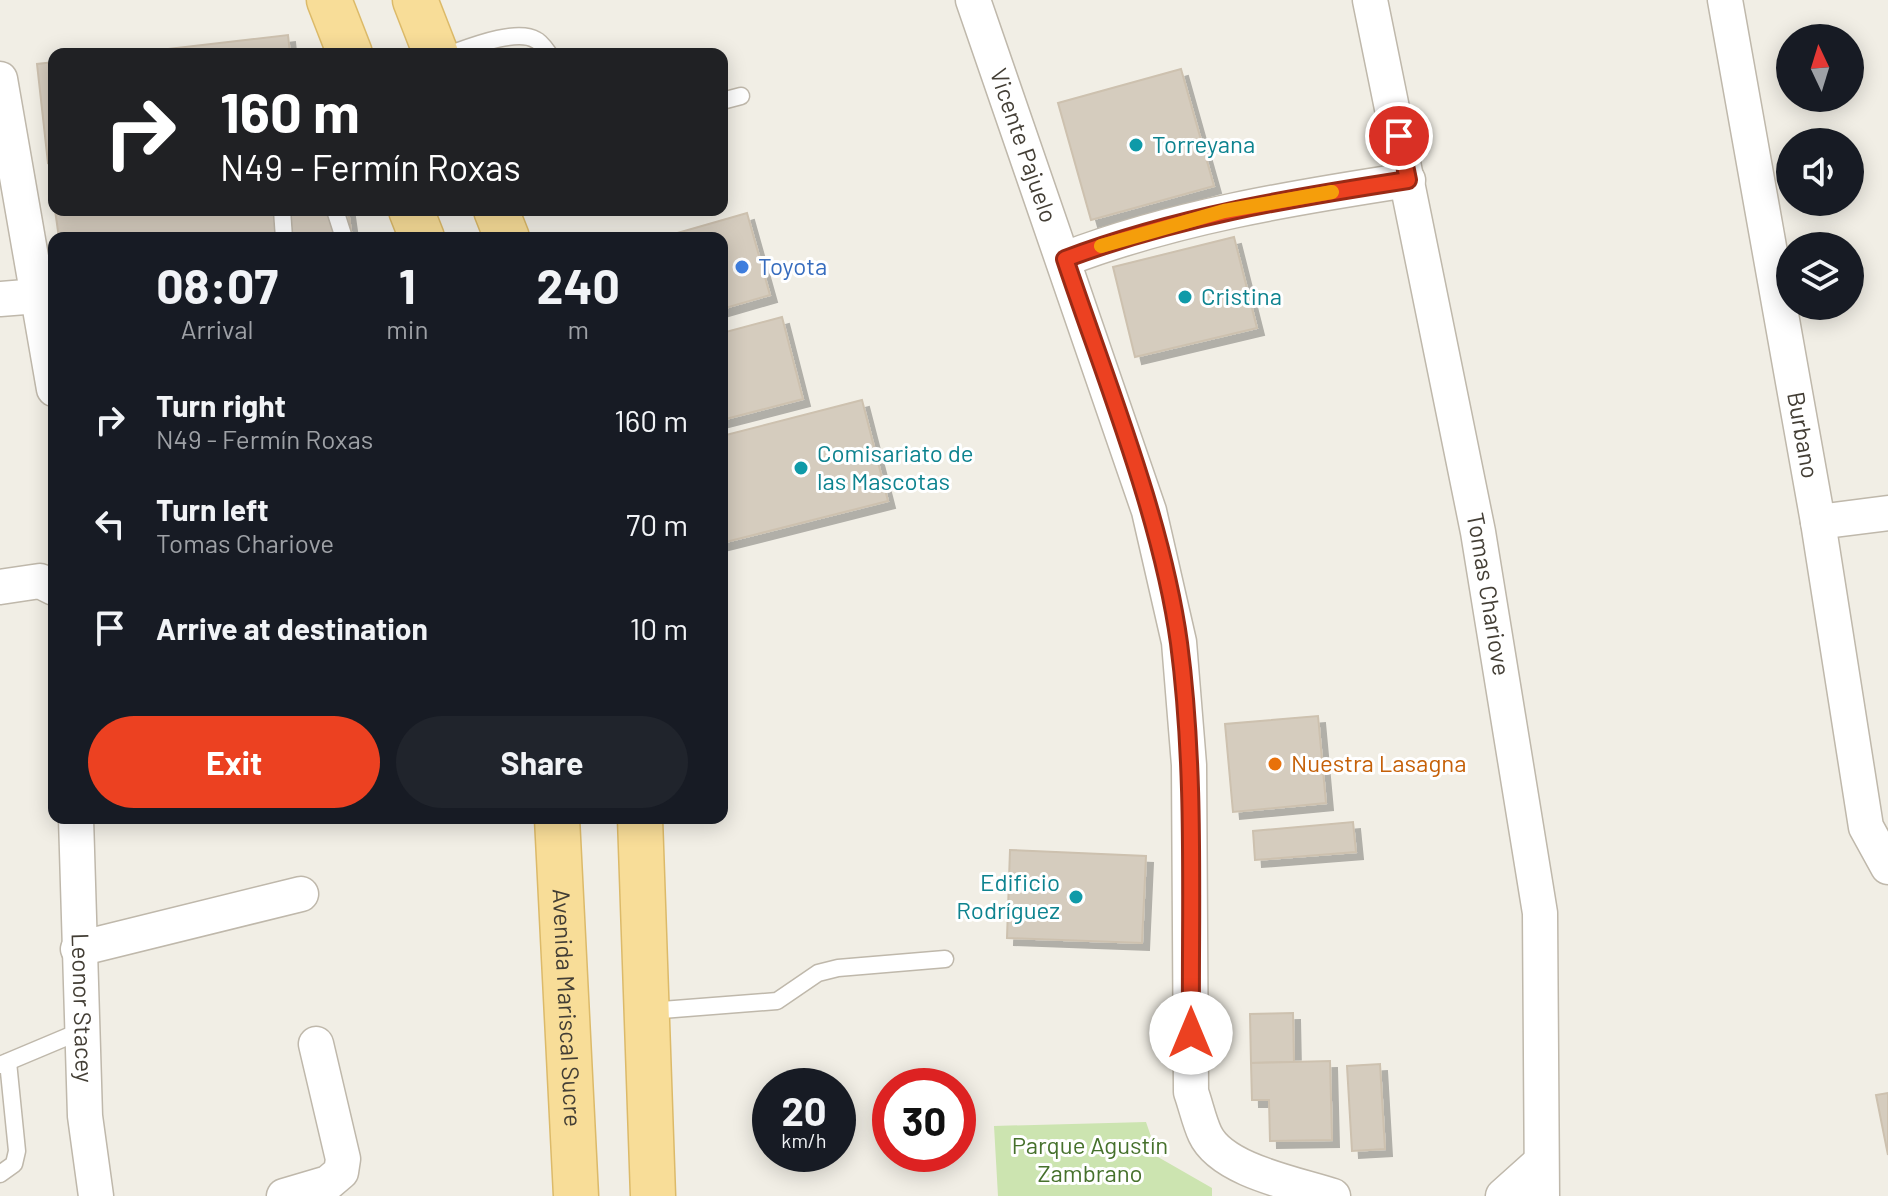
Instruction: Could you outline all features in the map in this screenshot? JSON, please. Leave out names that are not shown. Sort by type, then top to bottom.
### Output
[{"type":"main road","points":[[329,0],[348,48]]},
{"type":"main road","points":[[415,0],[434,48]]},
{"type":"main road","name":"Avenida Mariscal Sucre","points":[[557,824],[576,1196]]},
{"type":"main road","points":[[640,824],[653,1196]]},
{"type":"street","name":"Vicente Pajuelo","points":[[973,0],[1065,259],[1149,511],[1179,642],[1189,765],[1191,1092],[1206,1136],[1221,1155],[1242,1166],[1333,1196]]},
{"type":"street","name":"Tomas Chariove","points":[[1370,0],[1478,532],[1540,913],[1542,1196]]},
{"type":"street","name":"Burbano","points":[[1725,0],[1818,522],[1866,827],[1888,867]]},
{"type":"street","points":[[1,90],[48,354]]},
{"type":"street","points":[[1065,259],[1153,229],[1224,211],[1408,180]]},
{"type":"street","points":[[0,299],[38,296]]},
{"type":"street","points":[[1818,522],[1888,513]]},
{"type":"street","points":[[0,587],[40,581],[48,585]]},
{"type":"street","name":"Leonor Stacey","points":[[76,824],[85,1116],[96,1196]]},
{"type":"street","points":[[78,949],[301,894]]},
{"type":"street","points":[[284,1196],[328,1183],[341,1172],[343,1159],[316,1044]]},
{"type":"street","points":[[1503,1196],[1521,1184],[1541,1162]]},
{"type":"lane","points":[[468,48],[495,39],[522,36],[536,39],[544,48]]},
{"type":"lane","points":[[728,99],[741,96]]},
{"type":"lane","points":[[647,1011],[777,1001],[818,973],[838,968],[945,959]]},
{"type":"lane","points":[[0,1174],[14,1164],[17,1151],[4,1064],[81,1031]]},
{"type":"green space","name":"Parque Agustín Zambrano","points":[[1146,1122],[1158,1157],[1212,1188],[1212,1196],[998,1196],[994,1126]]},
{"type":"building","points":[[288,35],[289,48],[176,48]]},
{"type":"building","points":[[48,63],[48,163],[37,64]]},
{"type":"building","name":"Torreyana","points":[[1181,69],[1214,186],[1091,220],[1058,103]]},
{"type":"building","name":"Toyota","points":[[747,213],[770,295],[728,307],[728,232],[681,232]]},
{"type":"building","points":[[56,216],[349,216],[351,232],[58,232]]},
{"type":"building","name":"Cristina","points":[[1234,237],[1257,328],[1135,357],[1113,267]]},
{"type":"building","points":[[782,317],[803,399],[728,418],[728,331]]},
{"type":"building","name":"Comisariato de las Mascotas","points":[[862,400],[888,501],[728,541],[728,434]]},
{"type":"building","name":"Nuestra Lasagna","points":[[1318,716],[1326,803],[1233,812],[1225,724]]},
{"type":"building","points":[[1353,822],[1356,852],[1255,860],[1253,831]]},
{"type":"building","name":"Edificio Rodríguez","points":[[1010,850],[1146,856],[1142,943],[1007,938]]},
{"type":"building","points":[[1293,1013],[1294,1062],[1251,1063],[1250,1014]]},
{"type":"building","points":[[1330,1061],[1332,1140],[1270,1141],[1269,1100],[1252,1100],[1251,1063]]},
{"type":"building","points":[[1380,1064],[1385,1149],[1352,1151],[1347,1066]]},
{"type":"building","points":[[1888,1093],[1888,1155],[1876,1095]]},
{"type":"slow traffic","points":[[1101,246],[1224,211],[1332,192]]},
{"type":"place","name":"Torreyana","points":[[1136,145]]},
{"type":"place","name":"Toyota","points":[[742,267]]},
{"type":"place","name":"Cristina","points":[[1185,297]]},
{"type":"place","name":"Comisariato de las Mascotas","points":[[801,468]]},
{"type":"place","name":"Nuestra Lasagna","points":[[1275,764]]},
{"type":"place","name":"Edificio Rodríguez","points":[[1076,897]]},
{"type":"route","points":[[1191,1033],[1189,765],[1179,642],[1149,511],[1065,259],[1153,229],[1224,211],[1408,180],[1399,136]]}]
